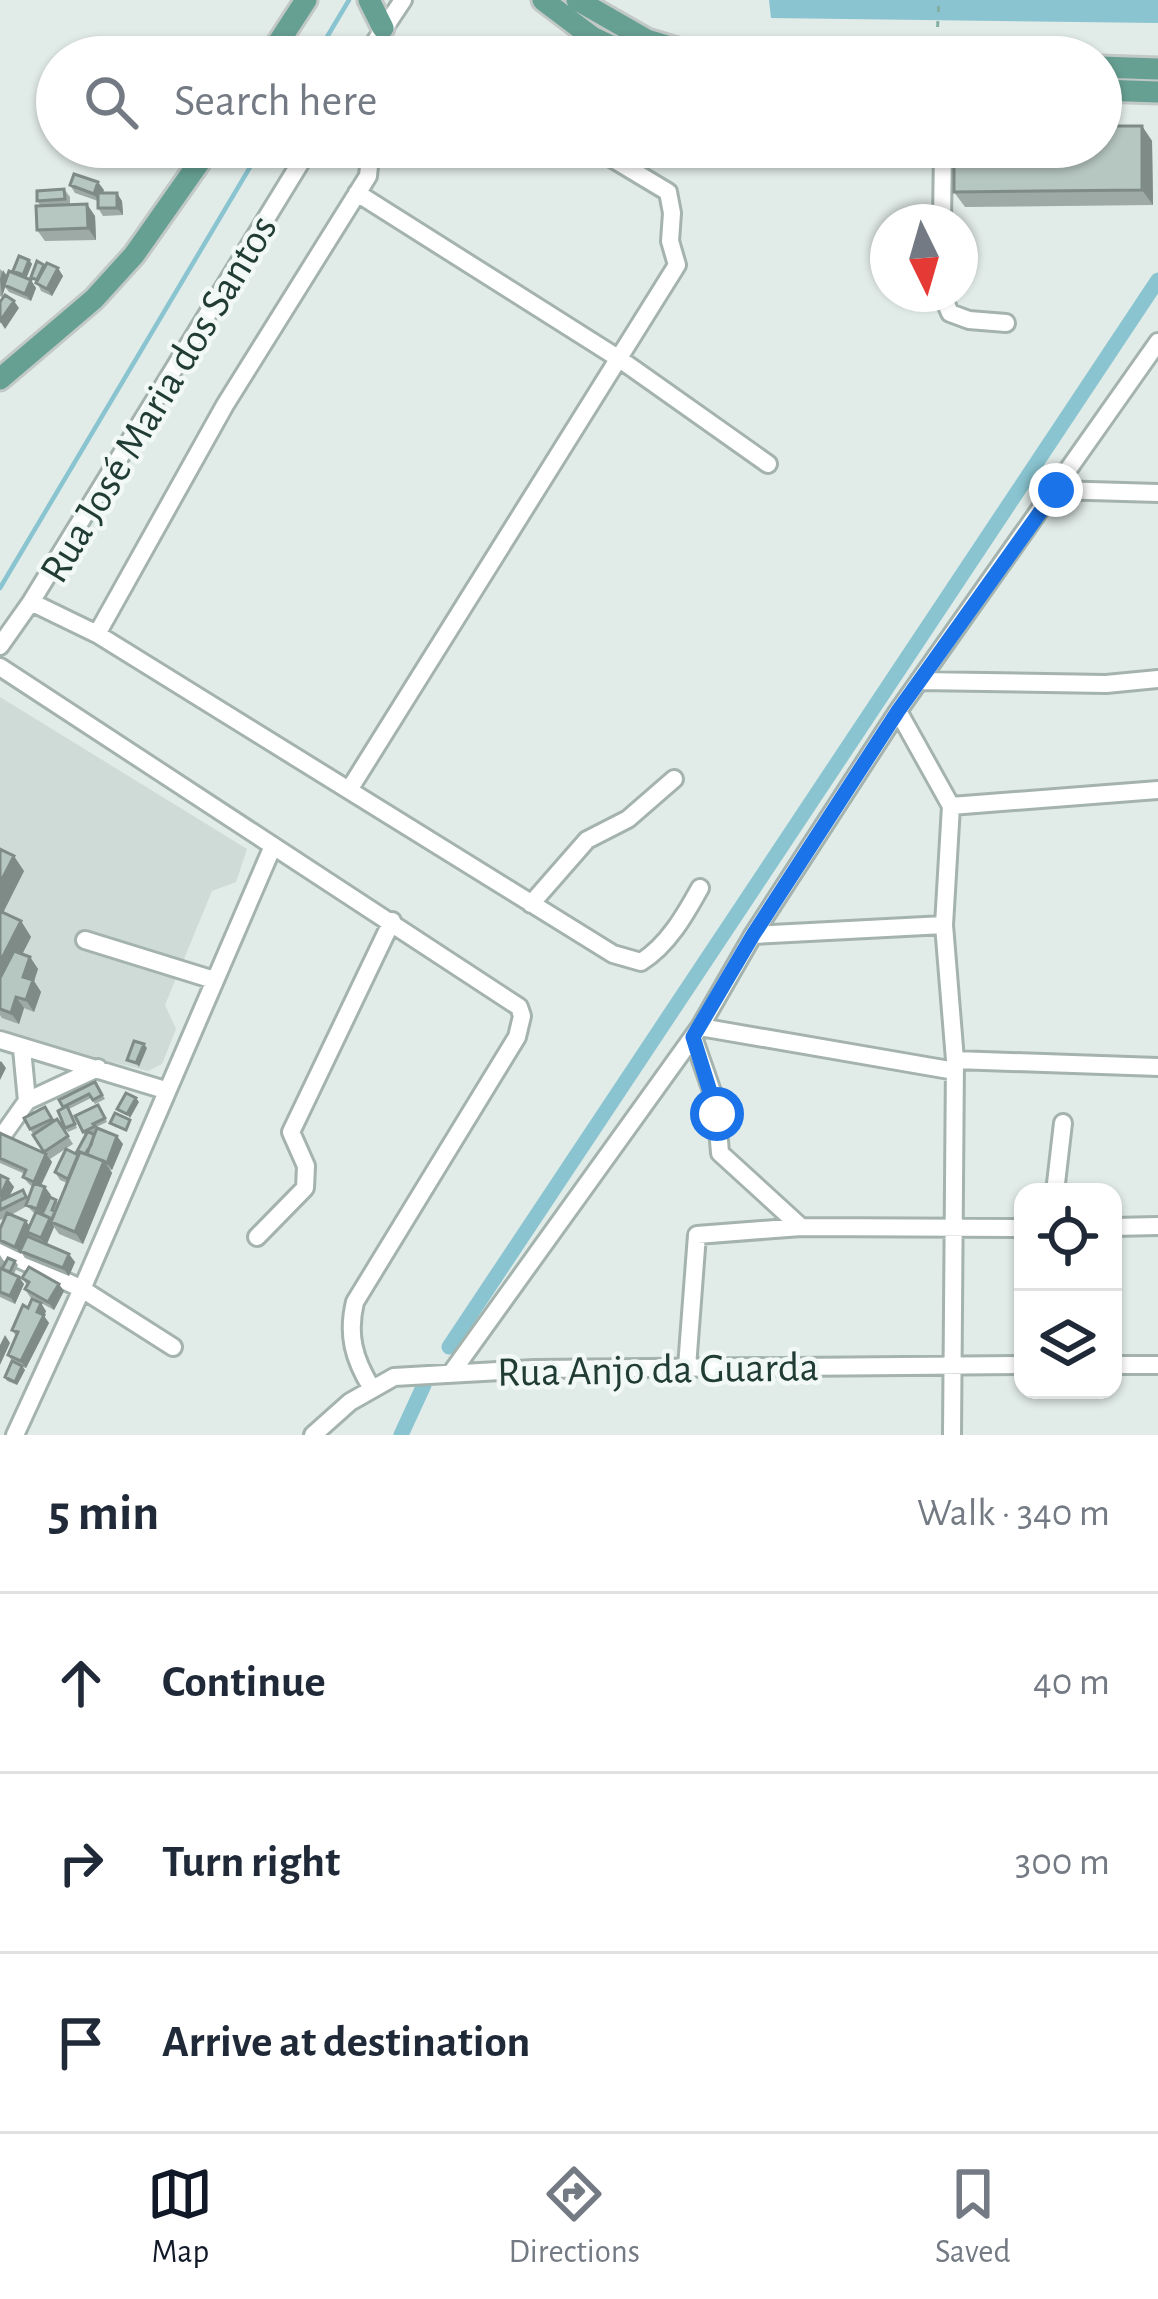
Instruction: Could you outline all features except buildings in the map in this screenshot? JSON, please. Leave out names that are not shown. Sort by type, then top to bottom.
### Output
[{"type":"main road","points":[[283,36],[306,0]]},
{"type":"main road","points":[[369,0],[383,28]]},
{"type":"main road","points":[[543,0],[591,36]]},
{"type":"main road","points":[[577,0],[639,36]]},
{"type":"main road","points":[[1122,68],[1158,69]]},
{"type":"main road","points":[[1122,91],[1158,92]]},
{"type":"main road","points":[[0,380],[94,299],[134,255],[195,168]]},
{"type":"street","points":[[378,36],[403,0]]},
{"type":"street","name":"Rua José Maria dos Santos","points":[[0,646],[297,168]]},
{"type":"street","points":[[98,634],[225,406],[369,168]]},
{"type":"street","points":[[349,790],[677,265],[670,242],[668,192],[628,168]]},
{"type":"street","points":[[942,204],[943,168]]},
{"type":"street","points":[[357,194],[621,360],[768,464]]},
{"type":"street","points":[[950,312],[969,320],[1006,323]]},
{"type":"street","points":[[452,1372],[696,1032],[898,711],[1158,342]]},
{"type":"street","points":[[1056,490],[1158,494]]},
{"type":"street","points":[[31,602],[98,634],[613,954],[641,962],[656,953],[700,888]]},
{"type":"street","points":[[0,667],[515,1001],[522,1016],[517,1037],[355,1302],[350,1326],[354,1352],[371,1387]]},
{"type":"street","points":[[919,681],[1106,684],[1158,679]]},
{"type":"street","points":[[898,711],[951,806],[944,925],[955,1066],[952,1435]]},
{"type":"street","points":[[531,904],[587,840],[628,819],[674,779]]},
{"type":"street","points":[[951,806],[1158,790]]},
{"type":"street","points":[[15,1435],[273,846]]},
{"type":"street","points":[[257,1237],[305,1188],[306,1166],[291,1132],[392,921]]},
{"type":"street","points":[[753,935],[944,925]]},
{"type":"street","points":[[85,940],[214,980]]},
{"type":"street","points":[[696,1032],[955,1066],[1158,1067]]},
{"type":"street","points":[[696,1032],[716,1103],[720,1153],[801,1227]]},
{"type":"street","points":[[0,1040],[165,1090]]},
{"type":"street","points":[[22,1049],[26,1101]]},
{"type":"street","points":[[0,1138],[26,1101],[99,1068]]},
{"type":"street","points":[[1056,1183],[1064,1123]]},
{"type":"street","points":[[1122,1227],[1158,1226]]},
{"type":"street","points":[[687,1367],[697,1234],[801,1227],[1014,1228]]},
{"type":"street","points":[[0,1250],[82,1289],[173,1347]]},
{"type":"street","name":"Rua Anjo da Guarda","points":[[313,1435],[371,1387],[394,1377],[687,1367],[1014,1365]]},
{"type":"street","points":[[1122,1365],[1158,1365]]},
{"type":"path","points":[[937,36],[939,0]]},
{"type":"shaded area","points":[[0,697],[247,849],[236,882],[212,891],[165,1005],[176,1029],[162,1064],[148,1071],[19,1039],[0,1028]]},
{"type":"water","points":[[769,0],[1158,0],[1158,23],[771,18]]},
{"type":"waterway","points":[[328,36],[349,0]]},
{"type":"waterway","points":[[0,588],[250,168]]},
{"type":"waterway","points":[[449,1347],[1158,280]]},
{"type":"waterway","points":[[401,1435],[424,1385]]},
{"type":"route","points":[[717,1114],[693,1037],[898,711],[1056,490]]}]
